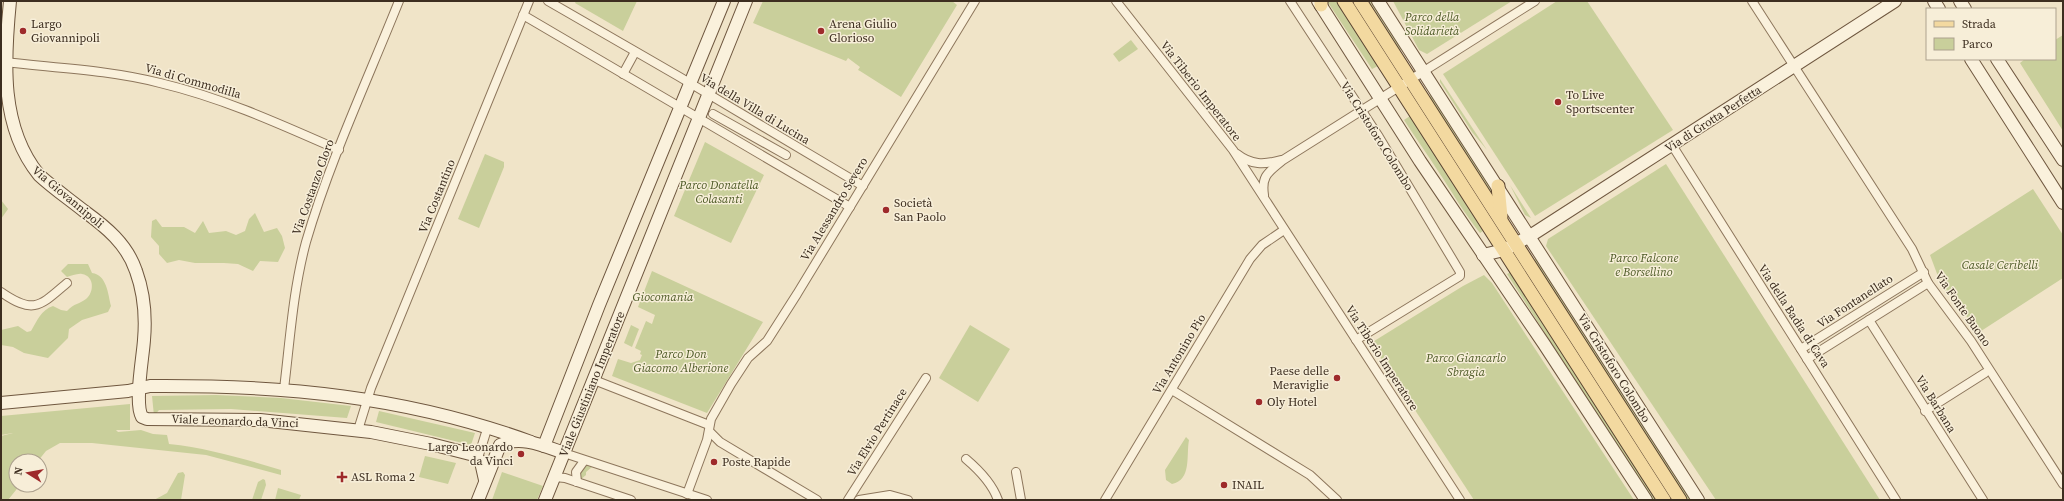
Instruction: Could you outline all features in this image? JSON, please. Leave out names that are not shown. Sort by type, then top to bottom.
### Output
[{"type":"main road","points":[[1344,1],[1664,500]]},
{"type":"main road","name":"Via Cristoforo Colombo","points":[[1360,1],[1680,500]]},
{"type":"main road","points":[[1498,186],[1501,221]]},
{"type":"street","name":"Via Giovannipoli","points":[[10,1],[3,68],[2,95],[5,114],[13,138],[26,160],[48,183],[110,231],[125,248],[134,264],[140,283],[144,314],[144,339],[140,388]]},
{"type":"street","name":"Via Costanzo Cloro","points":[[284,389],[302,260],[324,188],[338,150],[399,1]]},
{"type":"street","name":"Via della Villa di Lucina","points":[[548,1],[863,186]]},
{"type":"street","name":"Viale Giustiniano Imperatore","points":[[544,446],[679,107],[724,1]]},
{"type":"street","name":"Viale Giustiniano Imperatore","points":[[545,500],[746,1]]},
{"type":"street","name":"Via Tiberio Imperatore","points":[[1116,1],[1233,150],[1460,500]]},
{"type":"street","name":"Via Cristoforo Colombo","points":[[1290,1],[1361,111],[1460,272],[1460,276],[1356,340]]},
{"type":"street","name":"Via Cristoforo Colombo","points":[[1378,1],[1698,500]]},
{"type":"street","points":[[1423,71],[1535,1]]},
{"type":"street","name":"Via Fonte Buono","points":[[1752,1],[1912,249],[1928,283],[1971,341],[2063,484]]},
{"type":"street","name":"Via di Grotta Perfetta","points":[[1530,236],[1895,1]]},
{"type":"street","name":"Via Costantino","points":[[367,399],[527,2]]},
{"type":"street","name":"Via Alessandro Severo","points":[[687,494],[710,428],[714,412],[748,358],[759,348],[775,328],[863,186],[973,2]]},
{"type":"street","name":"Via Cristoforo Colombo","points":[[1320,2],[1483,255],[1544,344],[1646,500]]},
{"type":"street","points":[[523,15],[850,207]]},
{"type":"street","points":[[623,74],[635,52]]},
{"type":"street","points":[[1972,60],[2059,189],[2063,204]]},
{"type":"street","points":[[1999,60],[2063,160]]},
{"type":"street","name":"Via di Commodilla","points":[[3,68],[33,65],[90,70],[161,83],[249,110],[338,150]]},
{"type":"street","name":"Via Cristoforo Colombo","points":[[1381,98],[1423,71]]},
{"type":"street","points":[[1264,198],[1262,184],[1264,177],[1283,160],[1381,98]]},
{"type":"street","name":"Via della Villa di Lucina","points":[[713,114],[786,156]]},
{"type":"street","name":"Via della Badia di Cava","points":[[1672,146],[1896,500]]},
{"type":"street","points":[[1233,150],[1242,157],[1256,164],[1283,160]]},
{"type":"street","name":"Via Antonino Pio","points":[[1105,500],[1250,259],[1262,245],[1284,230]]},
{"type":"street","points":[[1483,255],[1504,250],[1530,236]]},
{"type":"street","name":"Via Fontanellato","points":[[1801,349],[1924,272]]},
{"type":"street","name":"Via Fontanellato","points":[[1908,281],[1914,291]]},
{"type":"street","points":[[1,292],[18,301],[34,306],[42,304],[67,283]]},
{"type":"street","name":"Via Fontanellato","points":[[1807,359],[1928,283]]},
{"type":"street","name":"Via Barbana","points":[[1869,320],[1925,411],[1983,500]]},
{"type":"street","name":"Via Fontanellato","points":[[1815,341],[1821,350]]},
{"type":"street","points":[[1925,411],[1985,373]]},
{"type":"street","name":"Via Elvio Pertinace","points":[[848,500],[926,378]]},
{"type":"street","points":[[594,380],[710,428],[720,442],[817,500]]},
{"type":"street","points":[[1,403],[128,391],[140,388],[199,386],[284,389],[367,399],[446,415],[488,426],[584,461],[707,500]]},
{"type":"street","name":"Viale Leonardo da Vinci","points":[[140,388],[140,413],[145,419],[260,420],[358,430],[431,444],[472,454],[478,458]]},
{"type":"street","points":[[1172,390],[1310,475],[1337,500]]},
{"type":"street","points":[[358,430],[367,399]]},
{"type":"street","points":[[485,480],[478,458],[488,426]]},
{"type":"street","points":[[478,500],[499,446],[512,441],[531,442]]},
{"type":"street","points":[[966,459],[978,469],[995,493],[998,500]]},
{"type":"street","points":[[577,482],[576,472],[584,461]]},
{"type":"street","points":[[1016,472],[1021,500]]},
{"type":"street","points":[[555,477],[577,482],[632,500]]},
{"type":"street","points":[[859,500],[890,495],[908,500]]},
{"type":"green space","points":[[576,1],[637,1],[623,31],[575,3]]},
{"type":"green space","points":[[763,1],[952,1],[957,5],[901,97],[858,70],[860,67],[848,58],[846,61],[753,23]]},
{"type":"green space","points":[[1327,1],[1337,1],[1378,66],[1372,69]]},
{"type":"green space","points":[[1369,1],[1373,1],[1404,49],[1400,50]]},
{"type":"green space","name":"Parco della Solidarietà","points":[[1393,1],[1512,1],[1427,54],[1419,50]]},
{"type":"green space","name":"To Live Sportscenter","points":[[1557,1],[1587,1],[1673,130],[1535,216],[1443,74]]},
{"type":"green space","points":[[2063,35],[2063,131],[2020,63],[2024,60],[2056,60],[2056,39]]},
{"type":"green space","points":[[1131,40],[1138,49],[1119,62],[1113,54]]},
{"type":"green space","points":[[1440,79],[1487,150],[1472,132],[1440,82]]},
{"type":"green space","points":[[1433,94],[1494,189],[1496,200],[1429,96]]},
{"type":"green space","points":[[1410,116],[1483,231],[1480,233],[1463,210],[1404,120]]},
{"type":"green space","name":"Parco Donatella Colasanti","points":[[705,142],[764,175],[731,243],[674,216]]},
{"type":"green space","points":[[485,154],[504,162],[504,167],[479,228],[458,219]]},
{"type":"green space","name":"Parco Falcone e Borsellino","points":[[1666,164],[1880,500],[1716,500],[1546,246],[1548,239]]},
{"type":"green space","points":[[1510,185],[1531,218],[1525,215]]},
{"type":"green space","name":"Casale Ceribelli","points":[[2033,189],[2063,235],[2063,278],[1978,333],[1963,311],[1942,287],[1930,255]]},
{"type":"green space","points":[[1,200],[8,209],[1,219]]},
{"type":"green space","points":[[255,213],[264,232],[277,228],[282,236],[285,248],[278,262],[260,261],[253,271],[238,264],[195,263],[179,260],[167,263],[159,254],[159,246],[151,237],[152,221],[156,219],[162,227],[184,227],[195,233],[203,221],[209,233],[226,231],[236,235],[245,231],[249,219]]},
{"type":"green space","points":[[1538,257],[1693,500],[1688,500],[1534,260]]},
{"type":"green space","points":[[68,264],[88,264],[92,273],[101,277],[108,291],[111,306],[108,312],[82,320],[69,329],[68,338],[48,358],[24,353],[13,347],[1,345],[1,330],[18,326],[27,332],[31,331],[45,310],[53,306],[67,311],[72,306],[84,301],[89,296],[92,289],[91,281],[86,275],[80,274],[67,277],[61,271]]},
{"type":"green space","name":"Parco Don Giacomo Alberione","points":[[652,271],[763,322],[707,413],[612,376],[618,359],[631,363],[640,360],[642,355],[640,354],[641,351],[635,348],[646,321],[652,324],[655,315],[638,307]]},
{"type":"green space","points":[[1511,272],[1657,500],[1652,500],[1507,274]]},
{"type":"green space","name":"Parco Giancarlo Sbragia","points":[[1484,275],[1492,283],[1634,500],[1474,500],[1371,343],[1463,286]]},
{"type":"green space","points":[[631,325],[639,329],[632,347],[624,343]]},
{"type":"green space","points":[[970,325],[1010,349],[978,402],[939,378]]},
{"type":"green space","points":[[216,395],[281,398],[351,406],[347,418],[231,409],[159,410],[154,416],[152,396]]},
{"type":"green space","points":[[130,404],[130,430],[116,430],[118,432],[141,430],[153,434],[167,435],[169,444],[198,448],[240,458],[281,470],[281,475],[206,455],[92,443],[60,443],[44,453],[8,453],[8,493],[14,493],[8,500],[1,500],[1,436],[13,433],[1,435],[1,416]]},
{"type":"green space","points":[[379,411],[475,433],[471,445],[376,422]]},
{"type":"green space","points":[[1186,437],[1189,440],[1187,466],[1183,478],[1172,484],[1166,480],[1165,470]]},
{"type":"green space","points":[[425,456],[456,463],[448,484],[419,477]]},
{"type":"green space","points":[[584,465],[592,467],[580,480],[579,473]]},
{"type":"green space","points":[[183,472],[185,475],[181,500],[154,500],[167,493],[178,473]]},
{"type":"green space","points":[[502,472],[543,486],[537,500],[492,500]]},
{"type":"green space","points":[[263,479],[265,480],[266,485],[261,500],[252,500],[258,482]]},
{"type":"green space","points":[[278,488],[301,495],[299,500],[275,500]]},
{"type":"place","name":"Largo Giovannipoli","points":[[23,31]]},
{"type":"place","name":"Arena Giulio Glorioso","points":[[821,31]]},
{"type":"place","name":"To Live Sportscenter","points":[[1558,102]]},
{"type":"place","name":"Società San Paolo","points":[[886,210]]},
{"type":"place","name":"Paese delle Meraviglie","points":[[1337,378]]},
{"type":"place","name":"Oly Hotel","points":[[1259,402]]},
{"type":"place","name":"Largo Leonardo da Vinci","points":[[521,454]]},
{"type":"place","name":"Poste Rapide","points":[[714,462]]},
{"type":"place","name":"ASL Roma 2","points":[[342,477]]},
{"type":"place","name":"INAIL","points":[[1224,485]]},
{"type":"park label","name":"Giocomania","points":[[663,297]]}]
